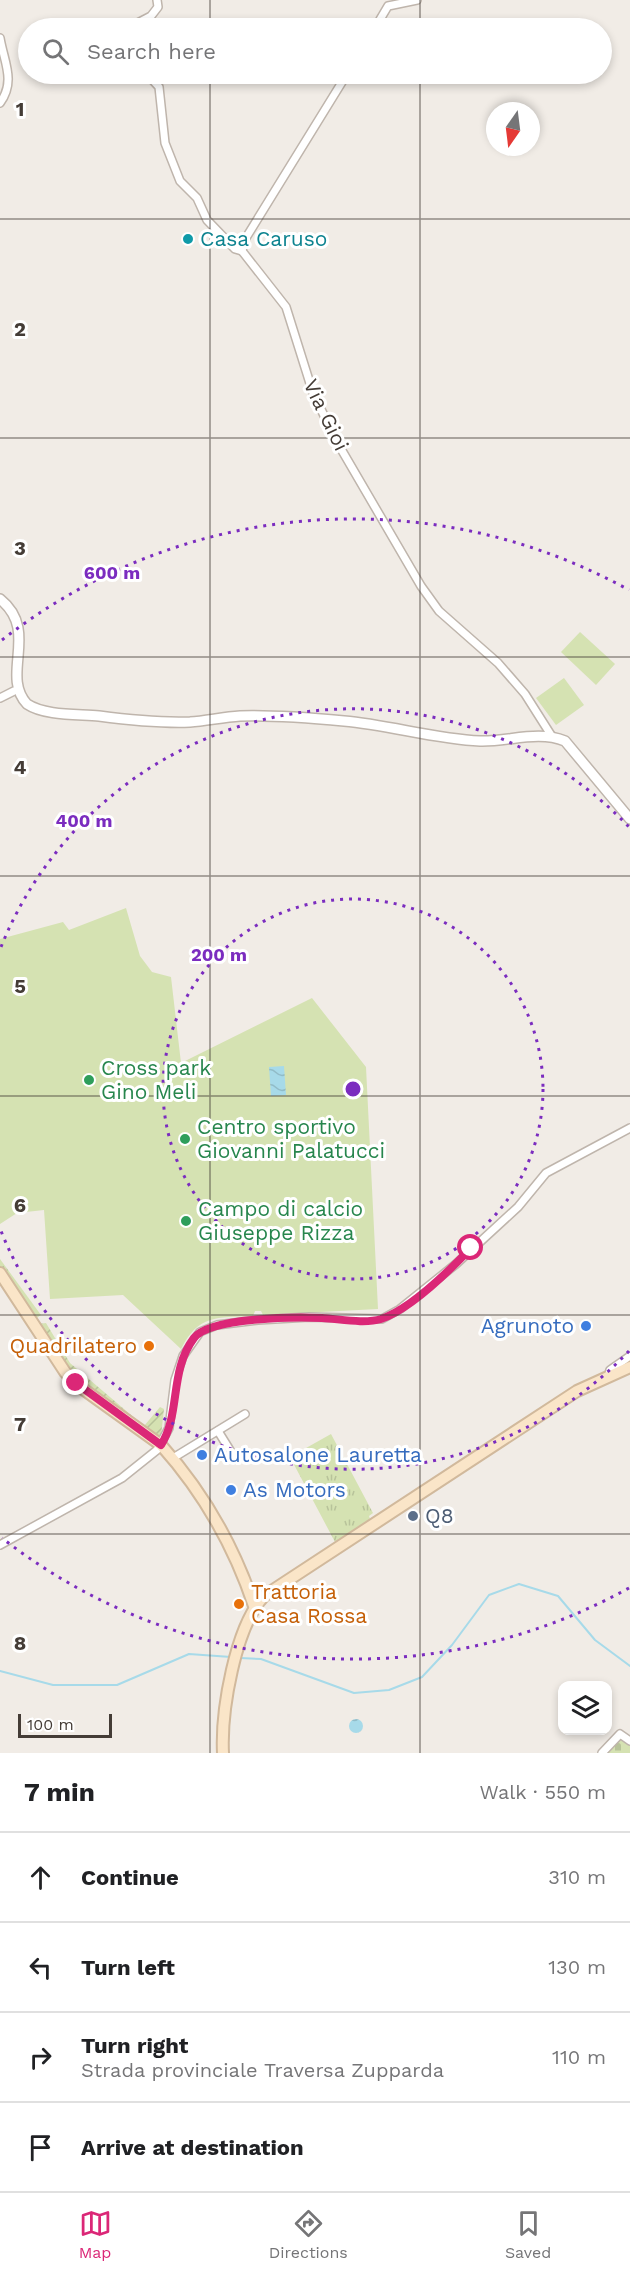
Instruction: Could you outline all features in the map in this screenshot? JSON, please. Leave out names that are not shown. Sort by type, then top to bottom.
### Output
[{"type":"main road","points":[[0,1274],[64,1372],[161,1445],[173,1458],[209,1508],[230,1544],[254,1606]]},
{"type":"main road","points":[[223,1753],[223,1728],[240,1636],[254,1606],[280,1584],[316,1560],[578,1391],[609,1374],[630,1367]]},
{"type":"street","points":[[147,18],[158,7],[157,0]]},
{"type":"street","points":[[381,18],[388,6],[417,0]]},
{"type":"street","points":[[0,38],[8,62],[9,84],[0,103]]},
{"type":"street","name":"Via Gioi","points":[[156,84],[159,87],[165,143],[180,181],[197,198],[207,220],[235,249],[242,251],[286,307],[318,402],[337,442],[421,586],[439,610],[498,663],[525,694],[551,735]]},
{"type":"street","points":[[242,251],[244,241],[341,84]]},
{"type":"street","points":[[0,599],[13,611],[17,626],[10,668],[14,691],[32,707],[105,717],[180,722],[240,716],[345,721],[443,738],[482,741],[551,735],[565,741],[630,819]]},
{"type":"street","points":[[0,698],[14,691]]},
{"type":"street","points":[[0,1545],[122,1478],[161,1445],[169,1428],[176,1380],[183,1356],[200,1332],[217,1325],[258,1320],[309,1317],[382,1319],[400,1309],[448,1271],[518,1207],[546,1173],[630,1128]]},
{"type":"street","points":[[609,1374],[610,1370],[630,1356]]},
{"type":"street","points":[[173,1458],[244,1414]]},
{"type":"street","points":[[218,1431],[236,1460]]},
{"type":"street","points":[[602,1753],[620,1734],[630,1741]]},
{"type":"green space","points":[[580,632],[615,664],[596,685],[561,652]]},
{"type":"green space","points":[[564,678],[584,705],[556,725],[536,698]]},
{"type":"green space","name":"Centro sportivo Giovanni Palatucci","points":[[126,908],[140,956],[152,972],[171,977],[181,1063],[312,998],[366,1067],[378,1309],[263,1315],[261,1311],[255,1311],[253,1316],[219,1318],[210,1320],[195,1329],[181,1349],[123,1295],[50,1299],[44,1210],[17,1213],[0,1224],[0,939],[63,922],[69,930]]},
{"type":"green space","points":[[0,1259],[41,1315],[35,1319],[0,1268]]},
{"type":"green space","points":[[46,1323],[70,1363],[144,1426],[160,1407],[164,1409],[161,1436],[151,1432],[73,1377],[38,1324]]},
{"type":"green space","points":[[331,1434],[373,1513],[369,1516],[370,1519],[335,1542],[290,1457]]},
{"type":"green space","points":[[622,1737],[630,1745],[630,1753],[607,1753]]},
{"type":"water","points":[[284,1066],[286,1095],[271,1096],[269,1067]]},
{"type":"water","points":[[353,1719],[359,1719],[363,1726],[359,1733],[353,1733],[349,1729],[349,1723]]},
{"type":"waterway","points":[[240,1658],[261,1659],[354,1693],[389,1690],[422,1677],[452,1645],[489,1595],[519,1584],[558,1596],[595,1640],[630,1666]]},
{"type":"waterway","points":[[0,1671],[53,1685],[117,1685],[189,1654],[231,1657]]},
{"type":"place","name":"Casa Caruso","points":[[188,239]]},
{"type":"place","name":"Cross park Gino Meli","points":[[89,1080]]},
{"type":"place","name":"Centro sportivo Giovanni Palatucci","points":[[185,1139]]},
{"type":"place","name":"Campo di calcio Giuseppe Rizza","points":[[186,1221]]},
{"type":"place","name":"Agrunoto","points":[[586,1326]]},
{"type":"place","name":"Quadrilatero","points":[[149,1346]]},
{"type":"place","name":"Autosalone Lauretta","points":[[202,1455]]},
{"type":"place","name":"As Motors","points":[[231,1490]]},
{"type":"place","name":"Q8","points":[[413,1516]]},
{"type":"place","name":"Trattoria Casa Rossa","points":[[239,1604]]},
{"type":"route","points":[[76,1383],[161,1445],[169,1428],[172,1398],[183,1356],[200,1332],[217,1325],[258,1320],[309,1317],[382,1319],[400,1309],[432,1285],[471,1248]]}]
